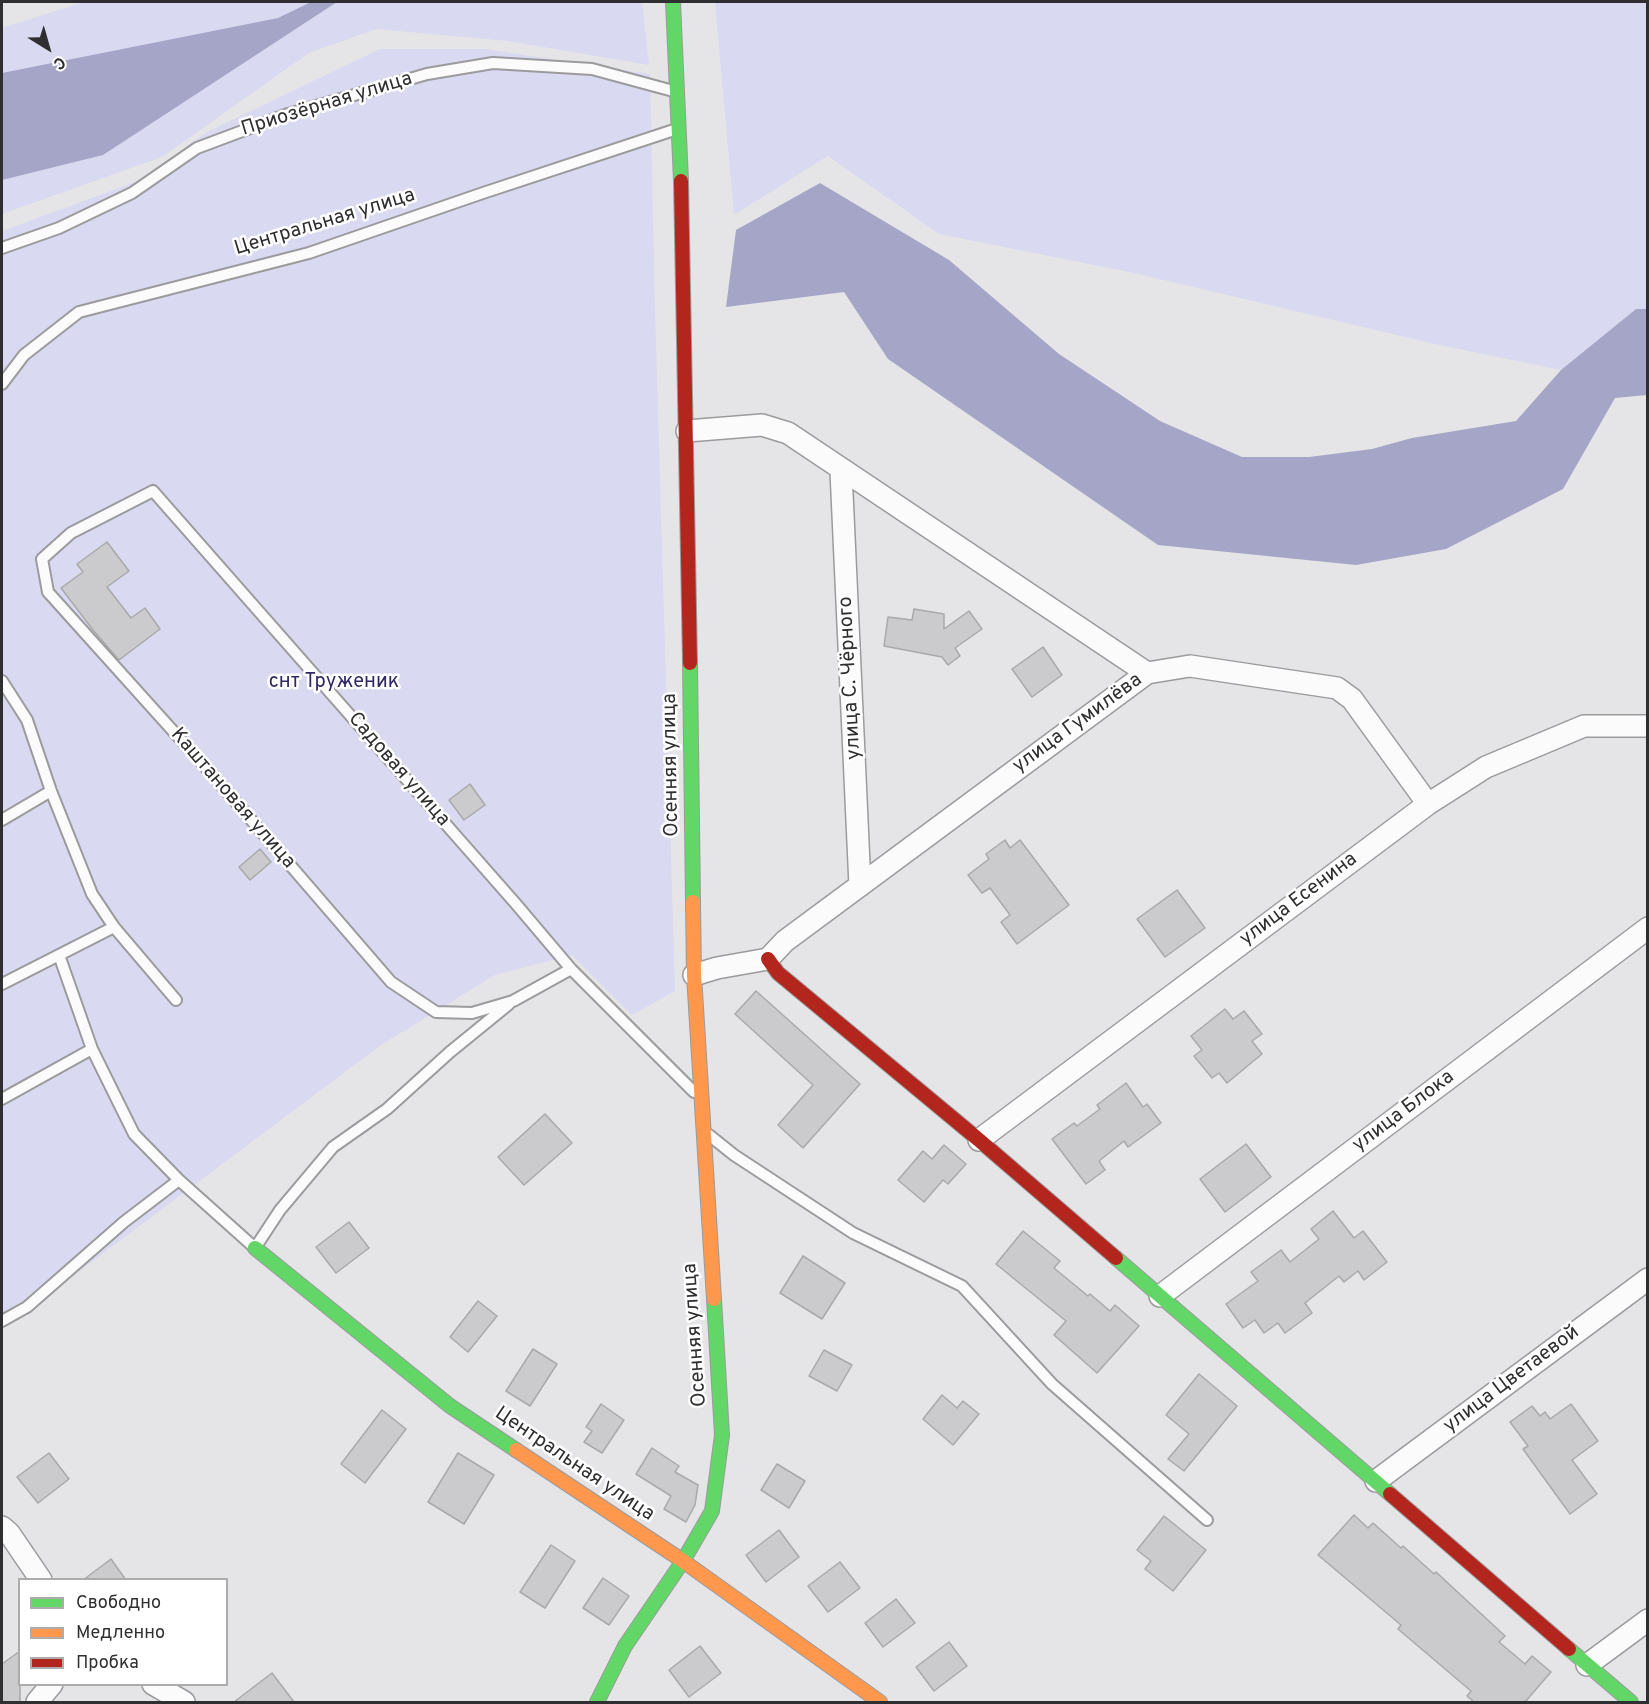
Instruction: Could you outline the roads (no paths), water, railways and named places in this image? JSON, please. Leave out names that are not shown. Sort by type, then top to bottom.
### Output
[{"type":"street","name":"Осенняя улица","points":[[597,1702],[625,1646],[682,1561],[712,1511],[722,1435],[694,975],[687,430],[680,128],[674,2]]},
{"type":"street","points":[[687,430],[762,424],[788,433],[1147,673]]},
{"type":"street","name":"улица С. Чёрного","points":[[842,471],[860,886]]},
{"type":"street","name":"улица Гумилёва","points":[[768,959],[785,941],[1147,673],[1190,666],[1337,688],[1352,699],[1428,804]]},
{"type":"street","name":"улица Есенина","points":[[979,1140],[1428,804],[1486,768],[1584,726],[1647,726]]},
{"type":"street","name":"улица Блока","points":[[1160,1296],[1647,928]]},
{"type":"street","points":[[694,975],[717,968],[768,959],[778,973],[979,1140],[1631,1702]]},
{"type":"street","name":"Центральная улица","points":[[255,1248],[450,1406],[682,1561],[880,1702]]},
{"type":"street","name":"улица Цветаевой","points":[[1376,1480],[1647,1279]]},
{"type":"street","points":[[2,1527],[9,1533],[40,1578]]},
{"type":"street","points":[[1587,1665],[1647,1620]]},
{"type":"street","points":[[37,1702],[50,1686]]},
{"type":"street","points":[[156,1686],[184,1702]]},
{"type":"lane","name":"Приозёрная улица","points":[[2,248],[58,228],[132,193],[197,148],[285,115],[427,74],[494,63],[592,69],[677,92]]},
{"type":"lane","name":"Центральная улица","points":[[2,384],[24,355],[79,312],[309,253],[483,192],[680,128]]},
{"type":"lane","name":"Садовая улица","points":[[153,491],[571,969]]},
{"type":"lane","name":"Каштановая улица","points":[[153,491],[71,533],[42,559],[48,592],[209,771],[391,982],[436,1012],[472,1013],[513,1000],[571,969]]},
{"type":"lane","points":[[2,681],[27,720],[51,791],[92,894],[114,927],[176,1000]]},
{"type":"lane","points":[[2,820],[51,791]]},
{"type":"lane","points":[[2,984],[114,927]]},
{"type":"lane","points":[[59,955],[92,1049],[134,1134],[179,1180],[255,1248],[280,1210],[333,1148],[387,1110],[450,1052],[513,1000]]},
{"type":"lane","points":[[571,969],[700,1098]]},
{"type":"lane","points":[[2,1099],[92,1049]]},
{"type":"lane","points":[[702,1129],[734,1155],[853,1233],[962,1286],[1052,1384],[1207,1520]]},
{"type":"lane","points":[[2,1321],[27,1307],[123,1222],[179,1180]]},
{"type":"park label","name":"снт Труженик","points":[[334,683]]}]
